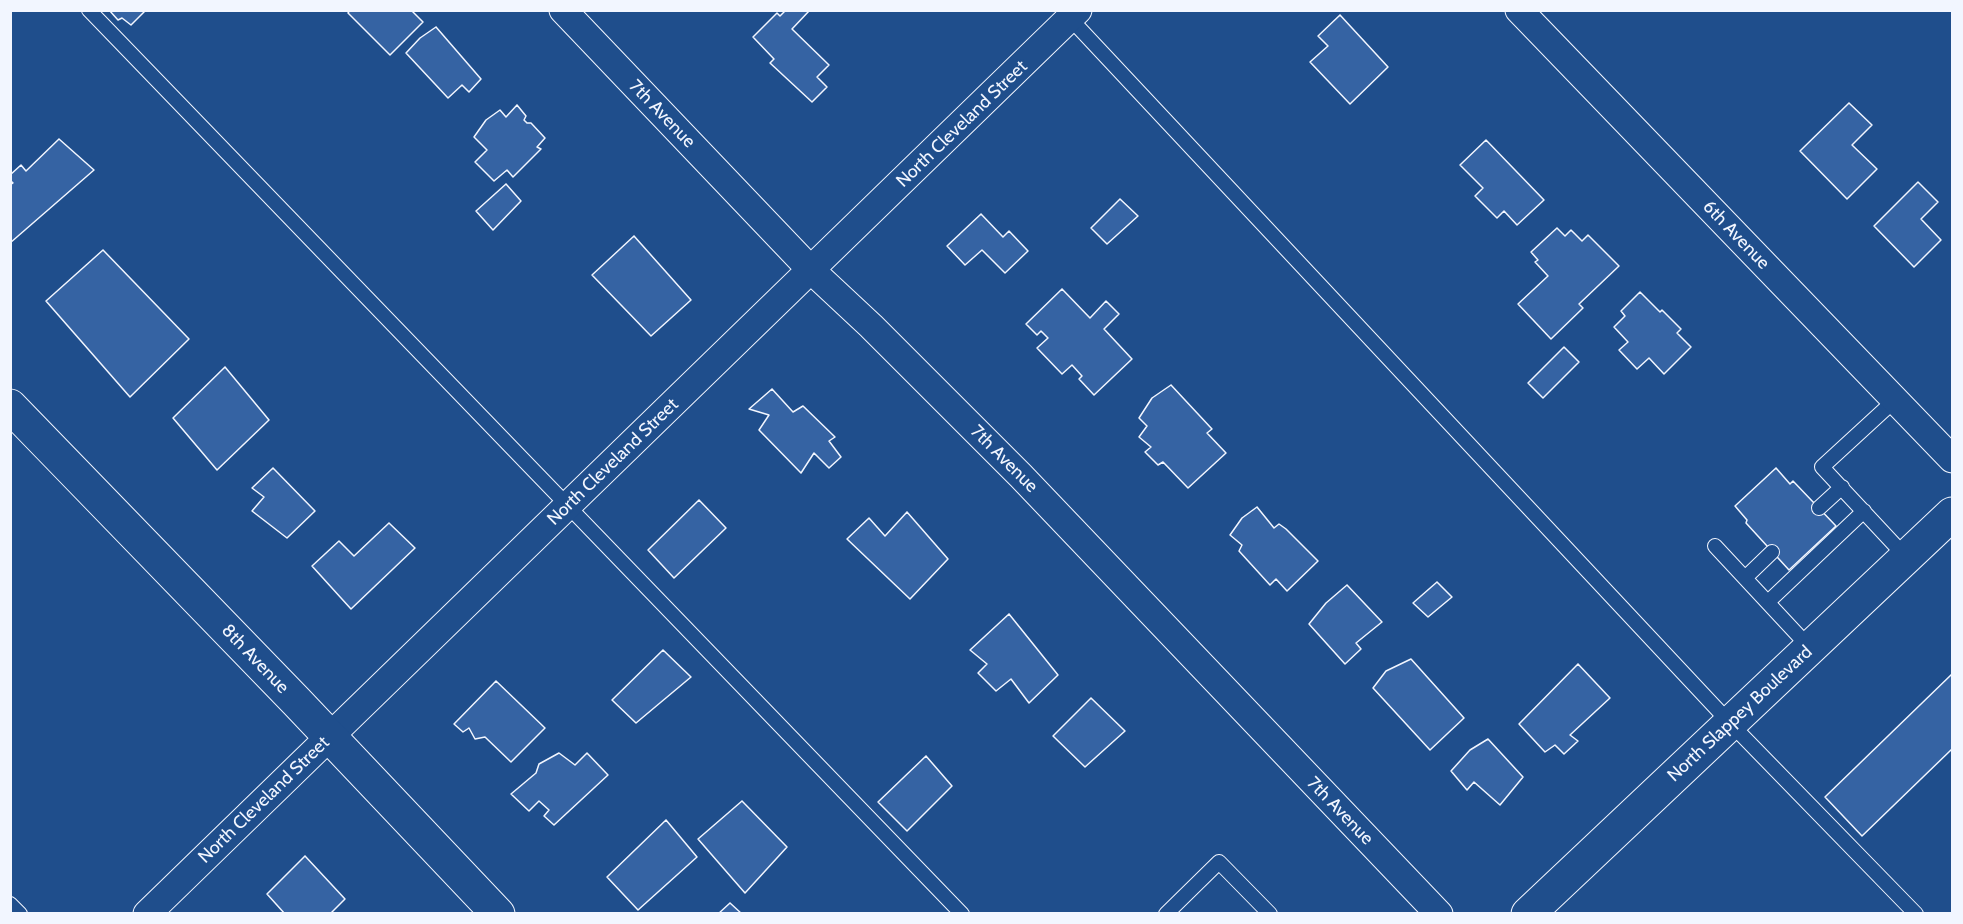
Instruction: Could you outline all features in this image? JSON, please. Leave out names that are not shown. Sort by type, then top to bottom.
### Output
[{"type":"street","name":"7th Avenue","points":[[563,10],[811,270],[871,326],[1021,476],[1439,914]]},
{"type":"street","name":"6th Avenue","points":[[1519,10],[1953,459]]},
{"type":"street","name":"North Cleveland Street","points":[[147,914],[811,270],[1070,13]]},
{"type":"street","name":"8th Avenue","points":[[10,406],[296,700],[498,914]]},
{"type":"street","name":"North Slappey Boulevard","points":[[1528,914],[1953,514]]},
{"type":"lane","points":[[89,10],[962,914]]},
{"type":"lane","points":[[1070,13],[1730,723],[1916,914]]},
{"type":"lane","points":[[1895,400],[1822,467],[1906,557]]},
{"type":"lane","points":[[1819,508],[1842,487]]},
{"type":"lane","points":[[1768,602],[1864,511]]},
{"type":"lane","points":[[1715,546],[1810,648]]},
{"type":"lane","points":[[1745,578],[1772,552]]},
{"type":"lane","points":[[1166,914],[1219,862],[1270,914]]},
{"type":"lane","points":[[10,904],[20,914]]},
{"type":"building","points":[[109,10],[146,10],[131,25],[122,18],[118,20]]},
{"type":"building","points":[[350,10],[411,10],[423,22],[390,55],[348,13]]},
{"type":"building","points":[[786,10],[810,10],[792,29],[829,65],[817,77],[827,87],[812,102],[770,63],[774,59],[753,37],[777,13],[780,16]]},
{"type":"building","points":[[1340,15],[1388,67],[1350,104],[1310,62],[1328,46],[1318,36]]},
{"type":"building","points":[[436,27],[481,79],[469,92],[462,85],[448,98],[406,53],[420,38]]},
{"type":"building","points":[[1849,103],[1872,125],[1852,145],[1877,169],[1847,199],[1800,151]]},
{"type":"building","points":[[517,105],[526,116],[524,120],[531,123],[545,138],[537,147],[541,149],[513,177],[507,170],[494,181],[475,162],[487,150],[474,137],[486,120],[500,110],[506,117]]},
{"type":"building","points":[[59,139],[94,170],[10,243],[10,185],[13,183],[10,175],[21,165],[26,171]]},
{"type":"building","points":[[1486,140],[1544,200],[1517,225],[1504,211],[1497,218],[1475,196],[1483,188],[1460,165]]},
{"type":"building","points":[[1918,182],[1938,202],[1921,219],[1941,240],[1914,267],[1874,226]]},
{"type":"building","points":[[506,184],[521,201],[493,230],[476,211]]},
{"type":"building","points":[[1120,199],[1138,216],[1107,244],[1091,228]]},
{"type":"building","points":[[981,214],[1003,237],[1009,231],[1028,251],[1005,273],[982,250],[965,265],[947,246]]},
{"type":"building","points":[[1557,228],[1565,236],[1571,230],[1582,241],[1588,235],[1619,266],[1579,304],[1583,308],[1551,339],[1518,304],[1548,276],[1535,262],[1538,260],[1531,252]]},
{"type":"building","points":[[634,236],[691,300],[651,336],[592,275]]},
{"type":"building","points":[[103,250],[189,339],[130,397],[46,301]]},
{"type":"building","points":[[1062,289],[1090,318],[1106,301],[1119,314],[1104,329],[1132,359],[1094,395],[1079,379],[1082,376],[1072,365],[1062,374],[1037,348],[1048,338],[1041,331],[1037,335],[1026,324]]},
{"type":"building","points":[[1640,292],[1681,329],[1677,333],[1691,347],[1664,374],[1649,358],[1637,369],[1619,350],[1628,342],[1614,327],[1625,316],[1621,311]]},
{"type":"building","points":[[1564,347],[1579,362],[1543,398],[1528,383]]},
{"type":"building","points":[[225,367],[269,420],[217,470],[173,418]]},
{"type":"building","points":[[1171,385],[1212,429],[1207,433],[1226,453],[1188,488],[1163,462],[1158,465],[1145,452],[1151,447],[1139,437],[1147,426],[1139,418],[1152,398]]},
{"type":"building","points":[[772,389],[793,412],[803,406],[835,437],[829,441],[841,457],[829,468],[814,453],[801,473],[759,430],[769,415],[749,409]]},
{"type":"building","points":[[273,468],[315,511],[287,538],[252,511],[264,497],[252,488]]},
{"type":"building","points":[[1776,468],[1790,484],[1793,481],[1836,526],[1789,570],[1746,523],[1747,520],[1735,506]]},
{"type":"building","points":[[699,500],[726,528],[674,578],[648,550]]},
{"type":"building","points":[[1257,507],[1274,528],[1279,524],[1286,529],[1318,561],[1287,591],[1276,579],[1270,585],[1239,551],[1242,545],[1230,535],[1242,518]]},
{"type":"building","points":[[907,512],[948,559],[910,599],[847,539],[869,518],[885,536]]},
{"type":"building","points":[[389,523],[415,548],[351,609],[312,566],[339,541],[354,556]]},
{"type":"building","points":[[1437,582],[1452,597],[1428,617],[1413,603]]},
{"type":"building","points":[[1347,585],[1382,622],[1356,643],[1361,649],[1345,664],[1309,624],[1326,603]]},
{"type":"building","points":[[1009,614],[1058,675],[1029,703],[1011,679],[996,691],[978,673],[987,664],[970,650]]},
{"type":"building","points":[[663,650],[691,677],[636,723],[612,700]]},
{"type":"building","points":[[1411,659],[1464,718],[1430,750],[1373,688],[1386,671]]},
{"type":"building","points":[[1578,664],[1610,698],[1570,735],[1578,741],[1564,754],[1555,745],[1545,752],[1519,724]]},
{"type":"building","points":[[1952,674],[1952,749],[1862,836],[1825,797]]},
{"type":"building","points":[[496,681],[545,728],[511,762],[485,737],[475,739],[469,728],[463,732],[454,724]]},
{"type":"building","points":[[1091,698],[1125,731],[1085,767],[1053,736]]},
{"type":"building","points":[[1488,739],[1523,777],[1500,805],[1474,782],[1467,790],[1451,771],[1470,750]]},
{"type":"building","points":[[559,753],[575,765],[587,753],[608,775],[554,825],[544,816],[549,810],[539,801],[529,811],[511,794],[536,773],[539,764]]},
{"type":"building","points":[[926,756],[952,786],[907,831],[878,802]]},
{"type":"building","points":[[742,801],[787,847],[745,893],[698,839]]},
{"type":"building","points":[[666,820],[697,857],[638,910],[607,877]]},
{"type":"building","points":[[305,856],[345,899],[330,914],[285,914],[267,894]]},
{"type":"building","points":[[730,903],[742,914],[718,914]]}]
